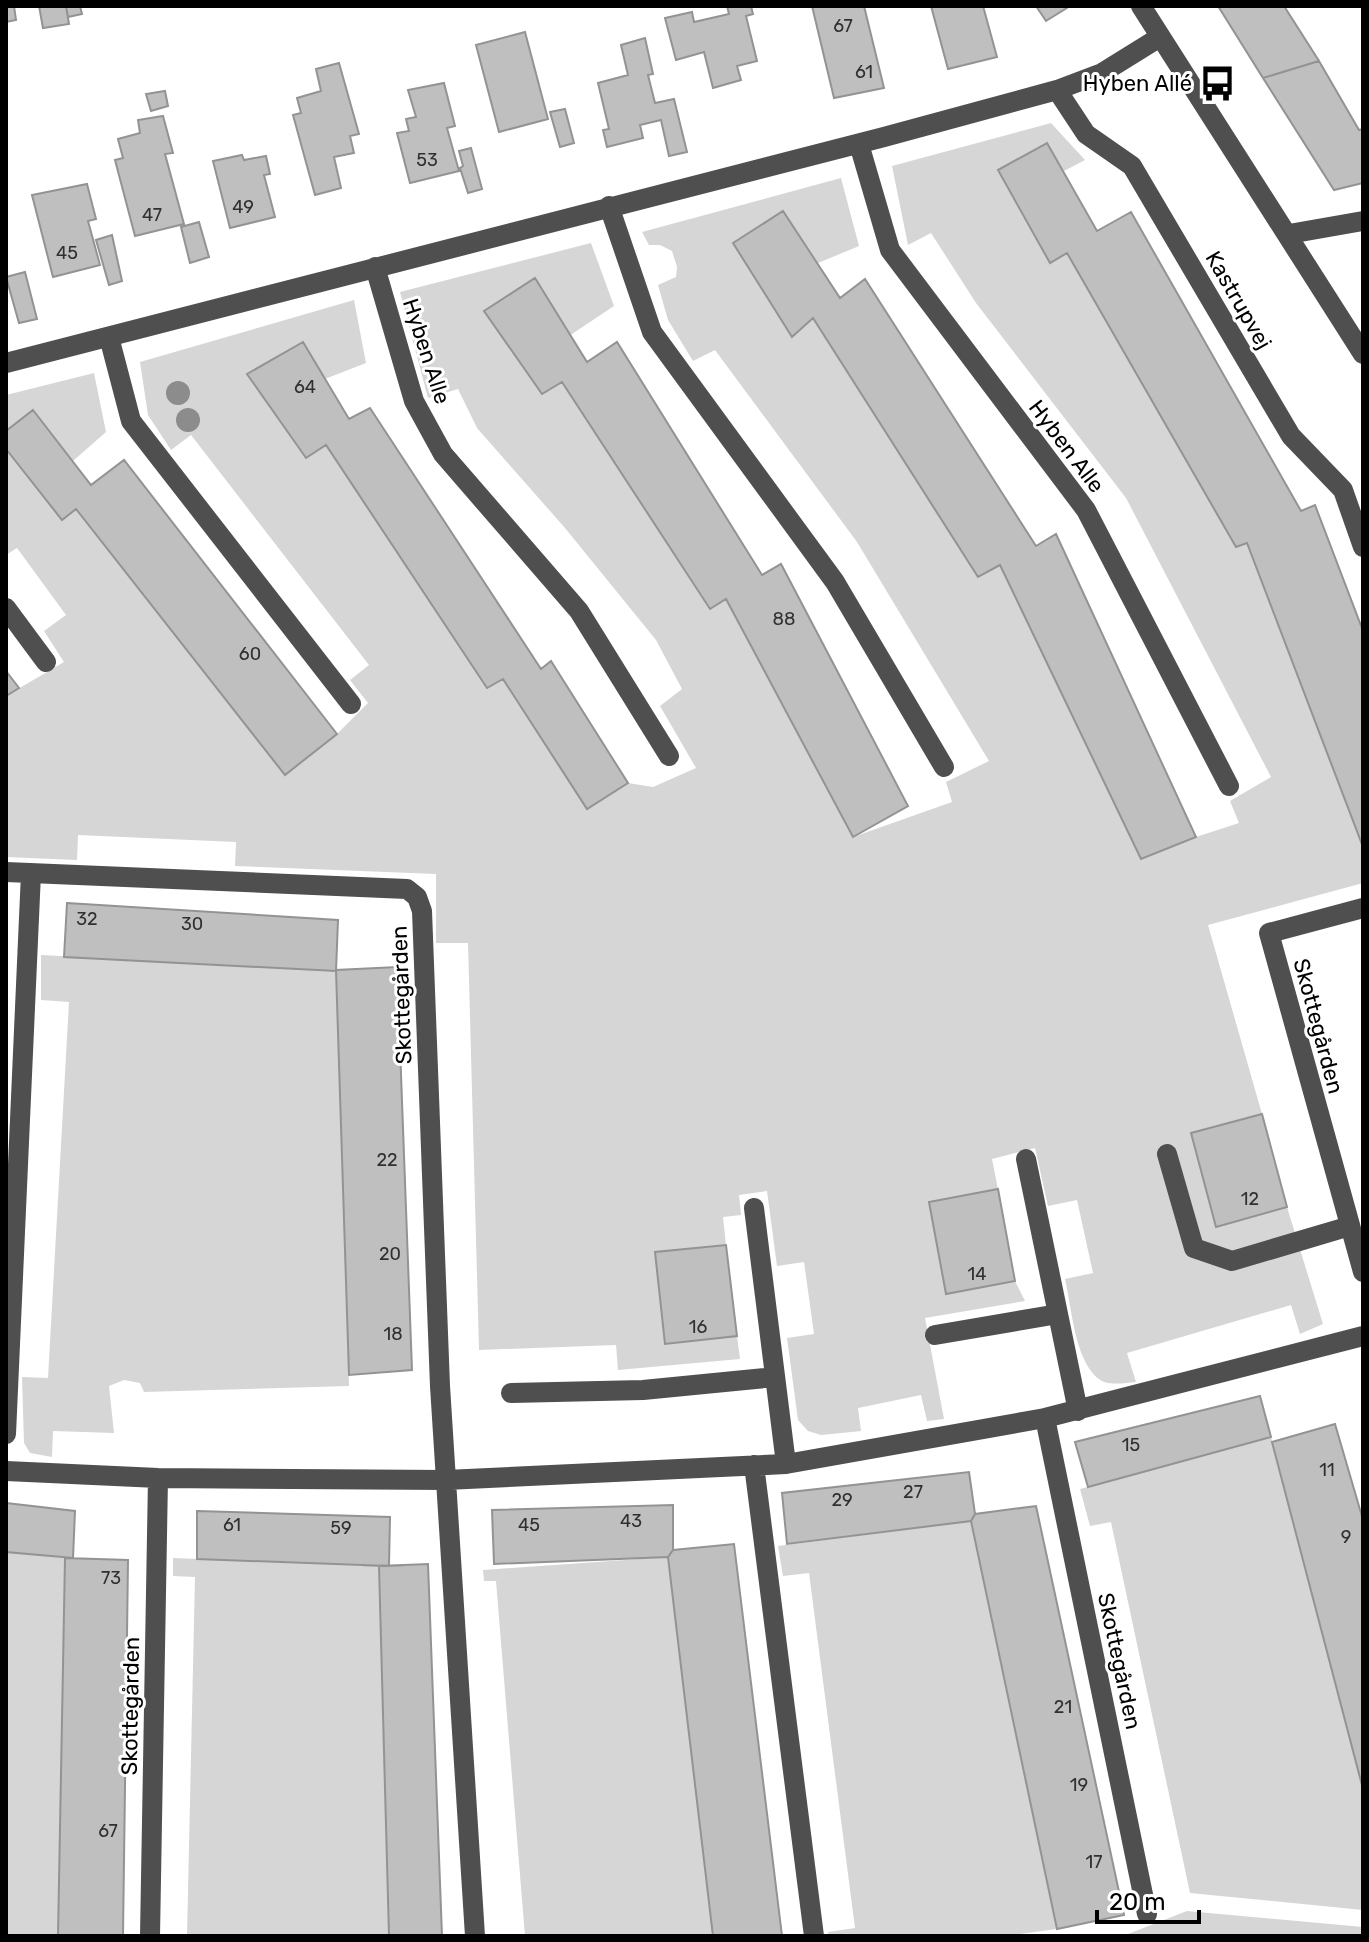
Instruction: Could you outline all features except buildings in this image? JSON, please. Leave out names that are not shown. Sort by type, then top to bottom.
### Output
[{"type":"street","points":[[1141,6],[1363,354]]},
{"type":"street","points":[[6,363],[859,144],[1057,90],[1102,73],[1160,37]]},
{"type":"street","name":"Kastrupvej","points":[[1057,90],[1086,134],[1132,166],[1291,436],[1343,490],[1363,547]]},
{"type":"street","name":"Hyben Alle","points":[[859,144],[890,250],[1086,510],[1229,786]]},
{"type":"street","points":[[609,206],[652,332],[835,582],[944,767]]},
{"type":"street","points":[[1289,234],[1363,221]]},
{"type":"street","name":"Hyben Alle","points":[[375,267],[414,401],[443,454],[579,611],[669,756]]},
{"type":"street","points":[[109,337],[131,421],[351,704]]},
{"type":"street","points":[[6,608],[46,662]]},
{"type":"street","name":"Skottegården","points":[[6,872],[407,889],[417,897],[422,911],[446,1480],[475,1936]]},
{"type":"street","points":[[6,1434],[31,873]]},
{"type":"street","name":"Skottegården","points":[[1363,908],[1269,933],[1363,1272]]},
{"type":"street","points":[[1167,1154],[1194,1248],[1232,1261],[1350,1226]]},
{"type":"street","points":[[1026,1159],[1078,1411]]},
{"type":"street","points":[[754,1208],[786,1464]]},
{"type":"street","points":[[935,1335],[1058,1314]]},
{"type":"street","points":[[6,1471],[158,1478],[446,1480],[786,1464],[1078,1411],[1363,1336]]},
{"type":"street","points":[[511,1393],[643,1390],[775,1377]]},
{"type":"street","name":"Skottegården","points":[[1045,1418],[1147,1914]]},
{"type":"street","points":[[754,1465],[814,1936]]},
{"type":"street","name":"Skottegården","points":[[150,1936],[158,1478]]},
{"type":"shaded area","points":[[1051,123],[1085,160],[1064,171],[1047,144],[1050,263],[1067,253],[1237,546],[1247,543],[1363,847],[1363,883],[1208,925],[1262,1114],[1191,1133],[1216,1226],[1287,1207],[1323,1324],[1300,1334],[1291,1305],[1127,1353],[1136,1382],[1104,1382],[1094,1375],[1081,1351],[1065,1279],[1093,1273],[1077,1200],[1048,1206],[1035,1148],[992,1159],[998,1189],[929,1202],[946,1294],[1015,1281],[1025,1301],[925,1318],[944,1419],[927,1421],[921,1395],[858,1408],[861,1431],[821,1435],[808,1431],[798,1420],[787,1338],[814,1334],[804,1262],[777,1266],[767,1191],[739,1195],[741,1215],[723,1217],[726,1245],[655,1252],[665,1344],[737,1336],[740,1359],[618,1370],[616,1345],[479,1350],[468,943],[436,943],[436,874],[235,866],[236,842],[78,835],[77,860],[6,857],[6,696],[64,662],[44,631],[66,615],[17,548],[6,555],[6,449],[62,520],[76,509],[285,775],[337,734],[368,703],[350,680],[369,665],[191,435],[171,450],[148,415],[140,362],[354,300],[366,363],[325,379],[303,342],[247,375],[305,458],[326,445],[486,687],[503,679],[587,809],[628,783],[653,787],[696,768],[660,706],[682,689],[656,640],[565,528],[477,428],[458,389],[428,398],[400,292],[591,243],[614,306],[569,336],[535,279],[485,311],[541,393],[562,382],[709,609],[726,599],[853,837],[952,802],[946,782],[989,761],[857,542],[715,350],[693,361],[668,320],[658,285],[676,277],[677,267],[672,251],[660,245],[649,245],[642,232],[841,178],[859,246],[818,263],[783,211],[792,336],[813,318],[978,576],[1000,565],[1141,859],[1239,823],[1230,801],[1271,777],[1126,498],[976,303],[931,233],[908,245],[892,166]]},
{"type":"shaded area","points":[[94,373],[106,432],[73,461],[33,411],[6,431],[6,395]]},
{"type":"shaded area","points":[[41,955],[336,970],[349,1386],[144,1392],[140,1383],[124,1380],[109,1386],[114,1433],[53,1431],[52,1457],[30,1453],[24,1443],[22,1377],[48,1378],[69,1002],[41,1000]]},
{"type":"shaded area","points":[[1271,1437],[1363,1788],[1363,1910],[1190,1893],[1111,1522],[1090,1526],[1080,1489]]},
{"type":"shaded area","points":[[971,1521],[1057,1929],[1005,1936],[829,1936],[828,1932],[855,1928],[809,1573],[783,1576],[778,1546]]},
{"type":"shaded area","points":[[6,1552],[65,1558],[58,1936],[6,1936]]},
{"type":"shaded area","points":[[668,1557],[713,1936],[525,1936],[496,1581],[484,1581],[483,1570]]},
{"type":"shaded area","points":[[173,1558],[379,1566],[389,1936],[187,1936],[195,1577],[173,1576]]},
{"type":"shaded area","points":[[1187,1911],[1363,1927],[1363,1936],[1123,1936]]},
{"type":"place","name":"Hyben Allé","points":[[1218,83]]}]
